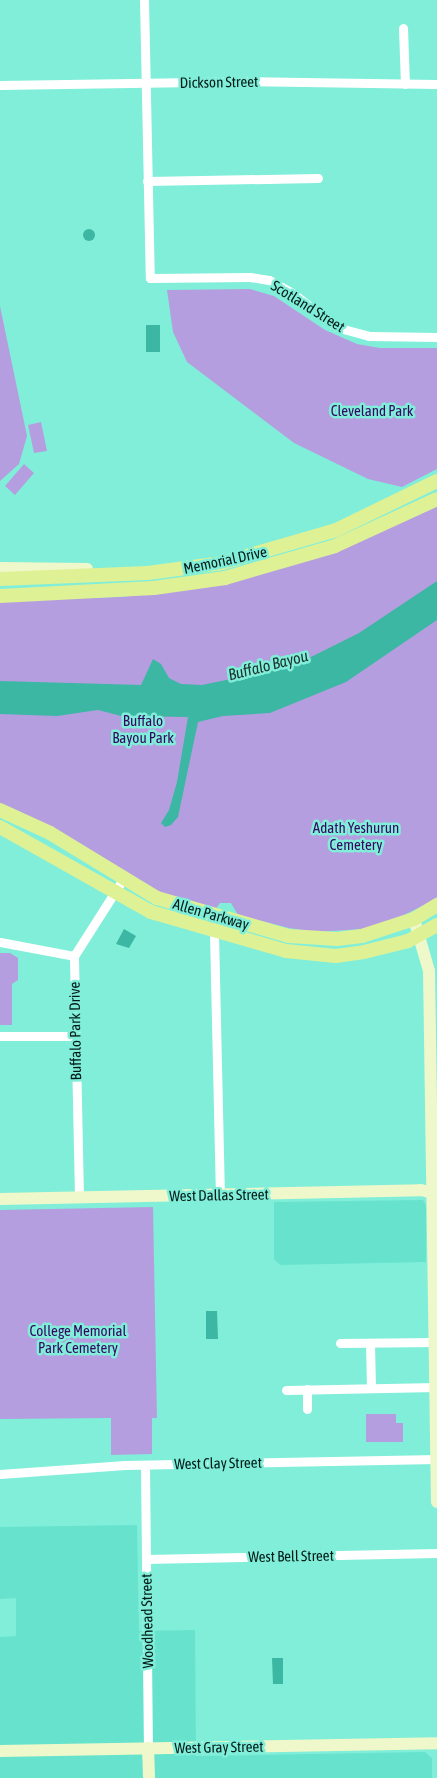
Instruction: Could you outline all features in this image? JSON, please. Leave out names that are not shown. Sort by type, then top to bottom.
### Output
[{"type":"main road","name":"Memorial Drive","points":[[0,579],[166,572],[222,563],[297,543],[375,513],[437,481]]},
{"type":"main road","name":"Memorial Drive","points":[[0,596],[154,588],[225,578],[335,546],[437,499]]},
{"type":"main road","points":[[0,568],[166,572]]},
{"type":"main road","name":"Allen Parkway","points":[[0,810],[50,833],[123,879],[178,906],[289,936],[337,939],[362,936],[414,919],[437,905]]},
{"type":"main road","name":"Allen Parkway","points":[[0,827],[44,849],[114,892],[165,918],[214,933],[286,951],[336,956],[387,948],[421,935],[437,925]]},
{"type":"main road","points":[[414,919],[421,935],[430,971],[435,1119],[437,1502]]},
{"type":"main road","points":[[214,933],[227,928],[256,936],[289,936]]},
{"type":"main road","name":"West Dallas Street","points":[[0,1199],[435,1193]]},
{"type":"main road","name":"West Gray Street","points":[[0,1751],[437,1743]]},
{"type":"main road","name":"Woodhead Street","points":[[148,1748],[149,1778]]},
{"type":"street","points":[[144,0],[147,181],[318,178]]},
{"type":"street","points":[[403,28],[406,84]]},
{"type":"street","name":"Dickson Street","points":[[0,85],[245,81],[437,84]]},
{"type":"street","name":"Scotland Street","points":[[147,181],[150,278],[250,277],[269,280],[294,294],[344,330],[380,338],[437,337]]},
{"type":"street","points":[[0,942],[74,956],[123,879]]},
{"type":"street","points":[[214,933],[220,1195]]},
{"type":"street","name":"Buffalo Park Drive","points":[[74,956],[79,1197]]},
{"type":"street","points":[[0,1036],[75,1036]]},
{"type":"street","points":[[370,1342],[371,1388]]},
{"type":"street","points":[[340,1343],[435,1342]]},
{"type":"street","points":[[286,1390],[436,1387]]},
{"type":"street","points":[[307,1389],[307,1409]]},
{"type":"street","name":"West Clay Street","points":[[0,1474],[145,1465],[437,1459]]},
{"type":"street","name":"Woodhead Street","points":[[145,1465],[148,1748]]},
{"type":"street","name":"West Bell Street","points":[[146,1559],[437,1553]]},
{"type":"shaded area","points":[[87,229],[91,229],[95,235],[91,241],[87,241],[83,237],[83,233]]},
{"type":"shaded area","points":[[146,325],[160,325],[160,352],[146,352]]},
{"type":"shaded area","points":[[437,581],[437,620],[346,682],[270,713],[223,716],[198,722],[178,817],[171,825],[165,827],[161,823],[169,810],[177,782],[188,717],[121,716],[98,710],[57,716],[0,714],[0,681],[141,685],[153,659],[161,664],[169,678],[181,684],[202,685],[293,666],[359,633]]},
{"type":"shaded area","points":[[124,929],[136,936],[129,948],[116,944]]},
{"type":"shaded area","points":[[423,1200],[426,1205],[426,1262],[280,1265],[274,1259],[274,1202]]},
{"type":"shaded area","points":[[206,1311],[217,1311],[218,1339],[206,1339]]},
{"type":"shaded area","points":[[137,1525],[139,1631],[195,1630],[196,1756],[425,1752],[432,1758],[432,1778],[0,1778],[0,1637],[16,1636],[16,1598],[0,1599],[0,1527]]},
{"type":"shaded area","points":[[272,1658],[283,1658],[283,1684],[273,1684]]},
{"type":"green space","name":"Cleveland Park","points":[[250,289],[274,296],[325,330],[357,344],[380,348],[437,348],[437,469],[402,487],[368,479],[294,443],[187,362],[173,332],[167,290]]},
{"type":"green space","points":[[0,306],[27,436],[19,464],[0,481]]},
{"type":"green space","points":[[41,422],[47,451],[34,453],[28,425]]},
{"type":"green space","points":[[24,464],[34,473],[15,495],[5,486]]},
{"type":"green space","name":"Buffalo Bayou Park","points":[[437,506],[437,897],[388,923],[362,929],[316,932],[289,928],[238,915],[231,903],[220,903],[215,910],[160,892],[53,828],[0,804],[0,600],[121,597],[227,584],[337,552]]},
{"type":"green space","points":[[0,953],[10,953],[18,958],[18,980],[12,984],[12,1025],[0,1025]]},
{"type":"green space","name":"College Memorial Park Cemetery","points":[[153,1207],[157,1418],[152,1418],[152,1454],[111,1455],[111,1418],[0,1419],[0,1210]]},
{"type":"green space","points":[[366,1414],[396,1414],[396,1423],[403,1423],[403,1442],[366,1442]]},
{"type":"water label","name":"Buffalo Bayou","points":[[268,665]]},
{"type":"park label","name":"Adath Yeshurun Cemetery","points":[[356,836]]}]
